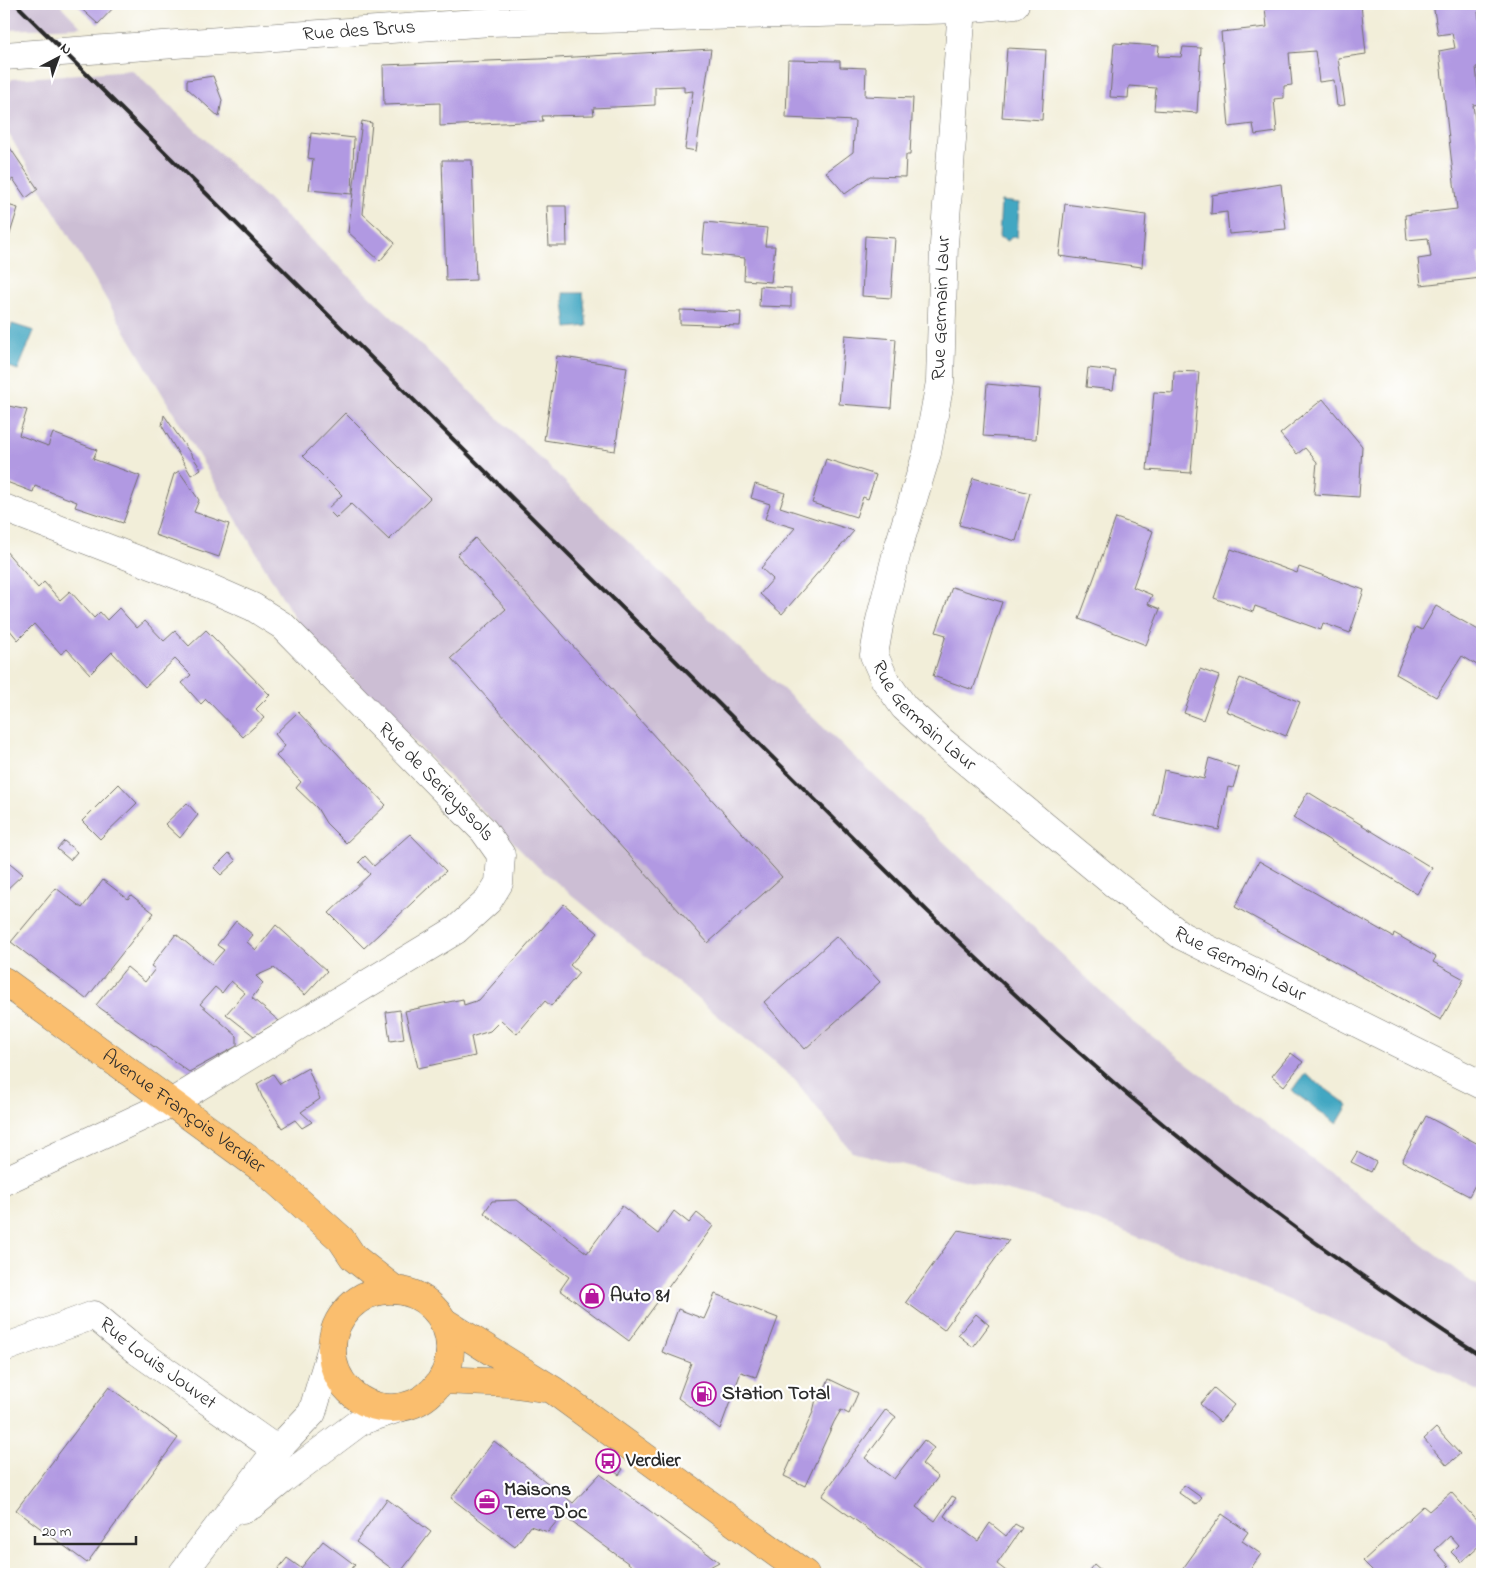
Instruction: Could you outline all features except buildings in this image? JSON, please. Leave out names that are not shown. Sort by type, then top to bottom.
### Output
[{"type":"main road","name":"Avenue François Verdier","points":[[4,981],[265,1171],[341,1239],[353,1257],[395,1290]]},
{"type":"main road","points":[[349,1308],[353,1257]]},
{"type":"main road","points":[[395,1290],[414,1295],[431,1305],[443,1321],[450,1340],[449,1361],[442,1380],[430,1394],[416,1403],[399,1408],[379,1407],[360,1399],[344,1385],[338,1373],[332,1347],[340,1319],[349,1308],[363,1297],[378,1292],[395,1290]]},
{"type":"main road","points":[[443,1321],[553,1390],[805,1574]]},
{"type":"main road","points":[[442,1380],[509,1383],[553,1390]]},
{"type":"street","name":"Rue des Brus","points":[[4,56],[491,22],[962,9],[1015,4]]},
{"type":"street","name":"Rue Germain Laur","points":[[962,9],[944,244],[940,382],[927,453],[897,552],[880,620],[874,654],[885,680],[904,707],[939,739],[1117,886],[1182,936],[1482,1085]]},
{"type":"street","name":"Rue de Serieyssols","points":[[4,508],[204,585],[253,607],[283,626],[484,831],[501,855],[499,883],[488,901],[456,930],[171,1104],[4,1180]]},
{"type":"street","name":"Rue Louis Jouvet","points":[[4,1348],[94,1315],[136,1350],[277,1450]]},
{"type":"street","points":[[182,1574],[277,1450],[312,1412],[332,1347]]},
{"type":"street","points":[[226,1519],[252,1505],[296,1469],[361,1421],[399,1408]]},
{"type":"shaded area","points":[[4,4],[59,4],[81,27],[4,30]]},
{"type":"shaded area","points":[[132,70],[1131,1020],[1482,1290],[1482,1393],[1396,1348],[1213,1266],[1040,1199],[852,1152],[794,1079],[538,867],[297,622],[4,126],[4,91],[12,79]]},
{"type":"water","points":[[1001,201],[1019,203],[1017,238],[1012,237],[1008,241],[999,237]]},
{"type":"water","points":[[563,293],[583,293],[587,326],[567,328]]},
{"type":"water","points":[[12,324],[34,331],[18,370],[4,365],[4,346]]},
{"type":"water","points":[[1305,1074],[1348,1105],[1337,1124],[1292,1091]]},
{"type":"railway","points":[[16,4],[891,876],[1027,1006],[1122,1090],[1221,1171],[1375,1285],[1482,1356]]},
{"type":"place","name":"Auto 81","points":[[592,1296]]},
{"type":"place","name":"Station Total","points":[[704,1394]]},
{"type":"place","name":"Verdier","points":[[608,1461]]},
{"type":"place","name":"Maisons Terre D'oc","points":[[487,1502]]}]
